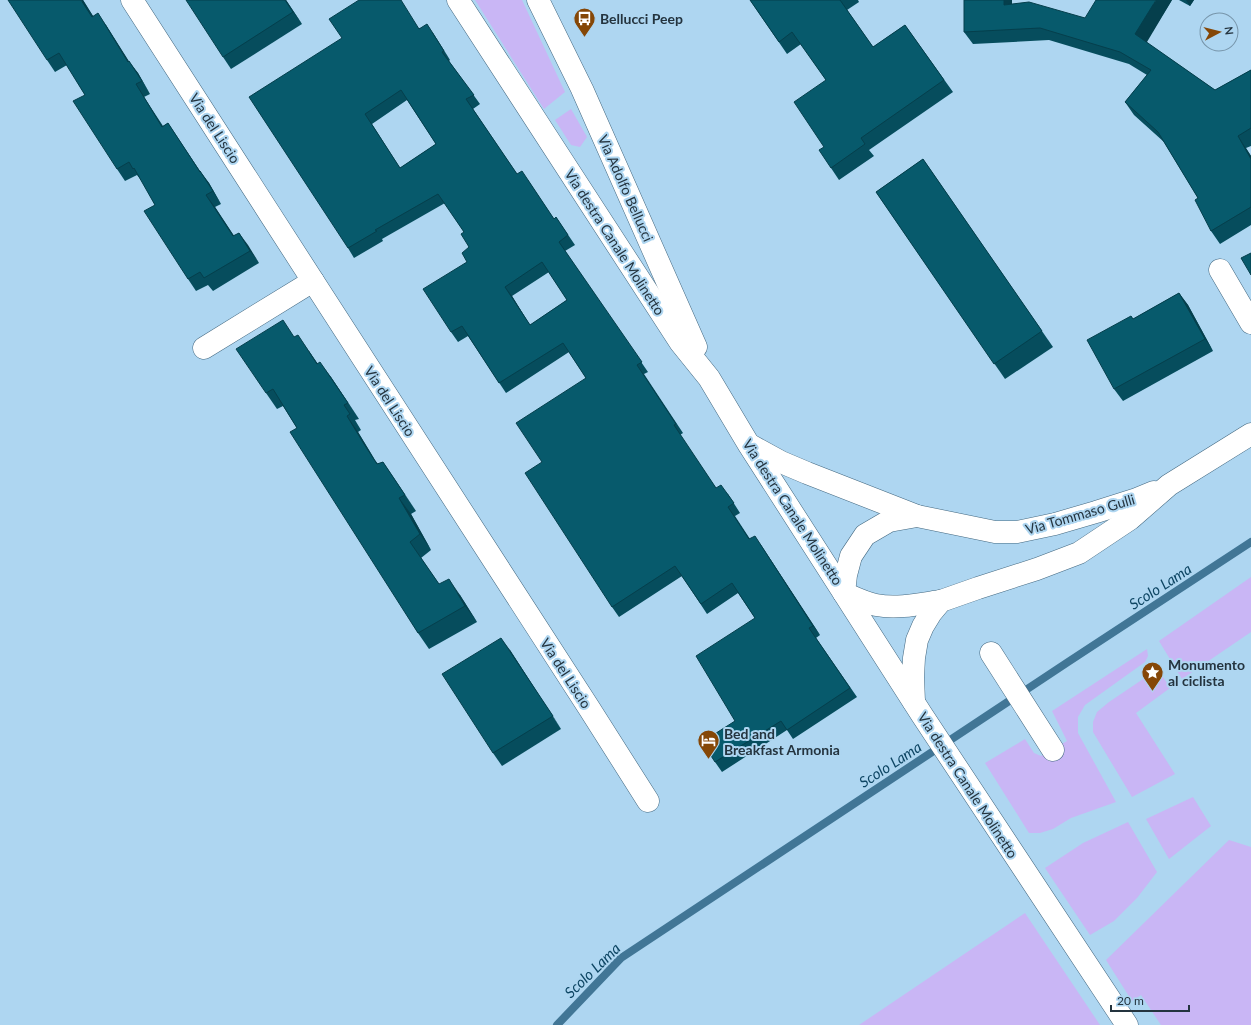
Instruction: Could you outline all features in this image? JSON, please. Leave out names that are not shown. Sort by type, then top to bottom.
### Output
[{"type":"street","name":"Via del Liscio","points":[[132,0],[585,701],[648,802]]},
{"type":"street","name":"Via destra Canale Molinetto","points":[[458,0],[680,342],[709,378],[749,445],[962,778],[1127,1025]]},
{"type":"street","name":"Via Adolfo Bellucci","points":[[538,0],[582,89],[709,378]]},
{"type":"street","points":[[1220,270],[1251,322]]},
{"type":"street","points":[[204,348],[313,281]]},
{"type":"street","name":"Via Tommaso Gulli","points":[[917,516],[889,521],[865,535],[851,556],[846,575],[844,593],[861,601],[886,606],[941,601],[1043,567],[1079,553],[1130,519],[1170,485],[1251,434]]},
{"type":"street","name":"Via Tommaso Gulli","points":[[749,445],[807,473],[917,516],[995,532],[1017,532],[1055,524],[1137,499],[1170,485]]},
{"type":"street","points":[[918,709],[913,671],[917,640],[923,626],[941,601]]},
{"type":"street","points":[[995,659],[1048,742]]},
{"type":"shaded area","points":[[475,0],[522,0],[565,92],[544,109]]},
{"type":"shaded area","points":[[571,109],[587,137],[580,147],[571,145],[555,120]]},
{"type":"shaded area","points":[[1251,577],[1251,632],[1182,679],[1159,641]]},
{"type":"shaded area","points":[[1147,649],[1148,656],[1145,662],[1085,705],[1078,717],[1078,733],[1116,802],[1071,818],[1053,829],[1040,833],[1029,833],[985,763],[1025,739],[1034,753],[1041,756],[1067,741],[1052,711]]},
{"type":"shaded area","points":[[1158,669],[1170,688],[1136,713],[1175,774],[1132,797],[1093,732],[1093,722],[1097,712],[1109,702]]},
{"type":"shaded area","points":[[1193,797],[1211,826],[1169,859],[1146,819]]},
{"type":"shaded area","points":[[1128,822],[1157,872],[1137,898],[1114,921],[1090,935],[1045,868],[1083,843]]},
{"type":"shaded area","points":[[1229,840],[1251,847],[1251,1025],[1161,1025],[1141,995],[1132,1001],[1106,960]]},
{"type":"shaded area","points":[[1025,913],[1100,1025],[859,1025]]},
{"type":"building","points":[[8,0],[81,0],[92,17],[98,13],[128,62],[129,61],[142,81],[136,84],[162,127],[168,123],[213,191],[206,195],[233,236],[239,233],[250,251],[204,278],[200,272],[188,279],[144,211],[155,205],[134,168],[133,169],[129,162],[117,169],[73,101],[85,95],[59,53],[47,60]]},
{"type":"building","points":[[186,0],[285,0],[293,12],[223,57]]},
{"type":"building","points":[[359,0],[401,0],[419,29],[427,24],[444,51],[442,52],[474,95],[466,99],[517,174],[522,171],[554,219],[556,217],[568,235],[559,242],[642,362],[637,365],[676,424],[674,425],[716,488],[721,485],[734,503],[728,507],[749,539],[755,536],[813,626],[809,628],[850,688],[787,730],[781,721],[715,762],[702,742],[735,721],[696,656],[755,618],[732,583],[701,604],[675,566],[612,607],[525,473],[542,462],[516,423],[586,378],[563,343],[499,383],[462,326],[451,332],[423,289],[467,262],[462,253],[469,247],[461,234],[464,232],[438,194],[375,230],[377,231],[348,248],[249,97],[342,38],[329,19]],"holes":[[[401,90],[436,144],[400,168],[365,114]],[[542,262],[567,300],[530,325],[505,287]]]},
{"type":"building","points":[[750,0],[840,0],[873,47],[905,25],[944,80],[861,138],[865,144],[831,168],[819,150],[824,147],[794,102],[826,80],[792,32],[779,42]]},
{"type":"building","points":[[964,0],[1004,0],[1004,5],[1029,2],[1085,18],[1096,0],[1156,0],[1135,34],[1215,90],[1251,70],[1251,128],[1238,136],[1251,159],[1251,207],[1211,231],[1195,200],[1198,198],[1158,132],[1125,102],[1151,70],[1120,52],[1040,28],[964,32]]},
{"type":"building","points":[[923,159],[1042,331],[994,364],[876,192]]},
{"type":"building","points":[[1251,253],[1251,275],[1241,258]]},
{"type":"building","points":[[1179,293],[1205,339],[1114,389],[1087,340],[1131,316],[1133,319]]},
{"type":"building","points":[[283,320],[294,337],[298,335],[317,364],[320,362],[348,403],[344,405],[350,414],[347,416],[364,444],[377,464],[383,462],[405,495],[399,498],[420,534],[410,542],[439,584],[449,579],[465,606],[418,633],[290,432],[297,428],[273,389],[266,393],[236,349]]},
{"type":"building","points":[[501,638],[553,716],[493,753],[442,674]]},
{"type":"waterway","name":"Scolo Lama","points":[[557,1025],[621,958],[1251,542]]},
{"type":"place","name":"Bellucci Peep","points":[[584,38]]},
{"type":"place","name":"Monumento al ciclista","points":[[1152,692]]},
{"type":"place","name":"Bed and Breakfast Armonia","points":[[709,760]]}]
